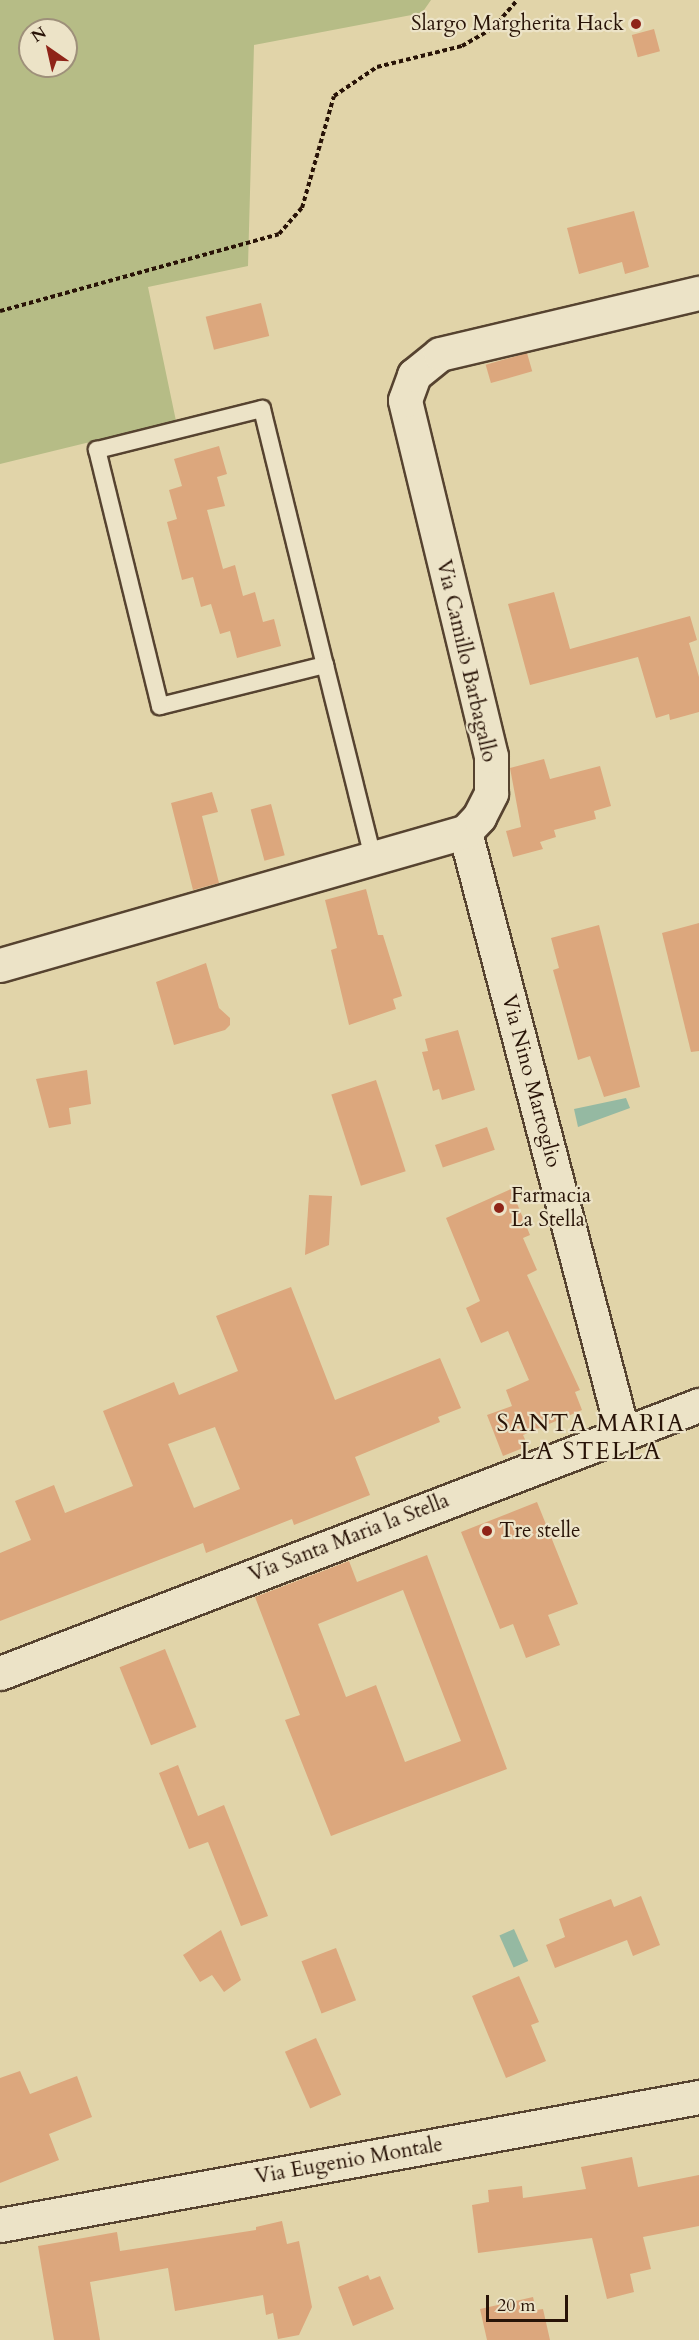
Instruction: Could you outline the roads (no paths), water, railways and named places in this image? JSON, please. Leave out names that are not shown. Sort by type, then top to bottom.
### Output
[{"type":"street","name":"Via Camillo Barbagallo","points":[[465,832],[479,817],[491,793],[491,756],[405,400],[414,375],[440,354],[699,293]]},
{"type":"street","points":[[0,965],[465,832]]},
{"type":"street","name":"Via Nino Martoglio","points":[[465,832],[623,1434]]},
{"type":"street","name":"Via Santa Maria la Stella","points":[[0,1673],[699,1405]]},
{"type":"street","name":"Via Eugenio Montale","points":[[0,2225],[699,2097]]},
{"type":"lane","points":[[325,665],[160,706],[97,450],[262,409],[373,858]]},
{"type":"place","name":"Slargo Margherita Hack","points":[[636,24]]},
{"type":"place","name":"Farmacia La Stella","points":[[499,1208]]},
{"type":"place","name":"Tre stelle","points":[[487,1531]]},
{"type":"district","name":"SANTA MARIA LA STELLA","points":[[591,1438]]}]
